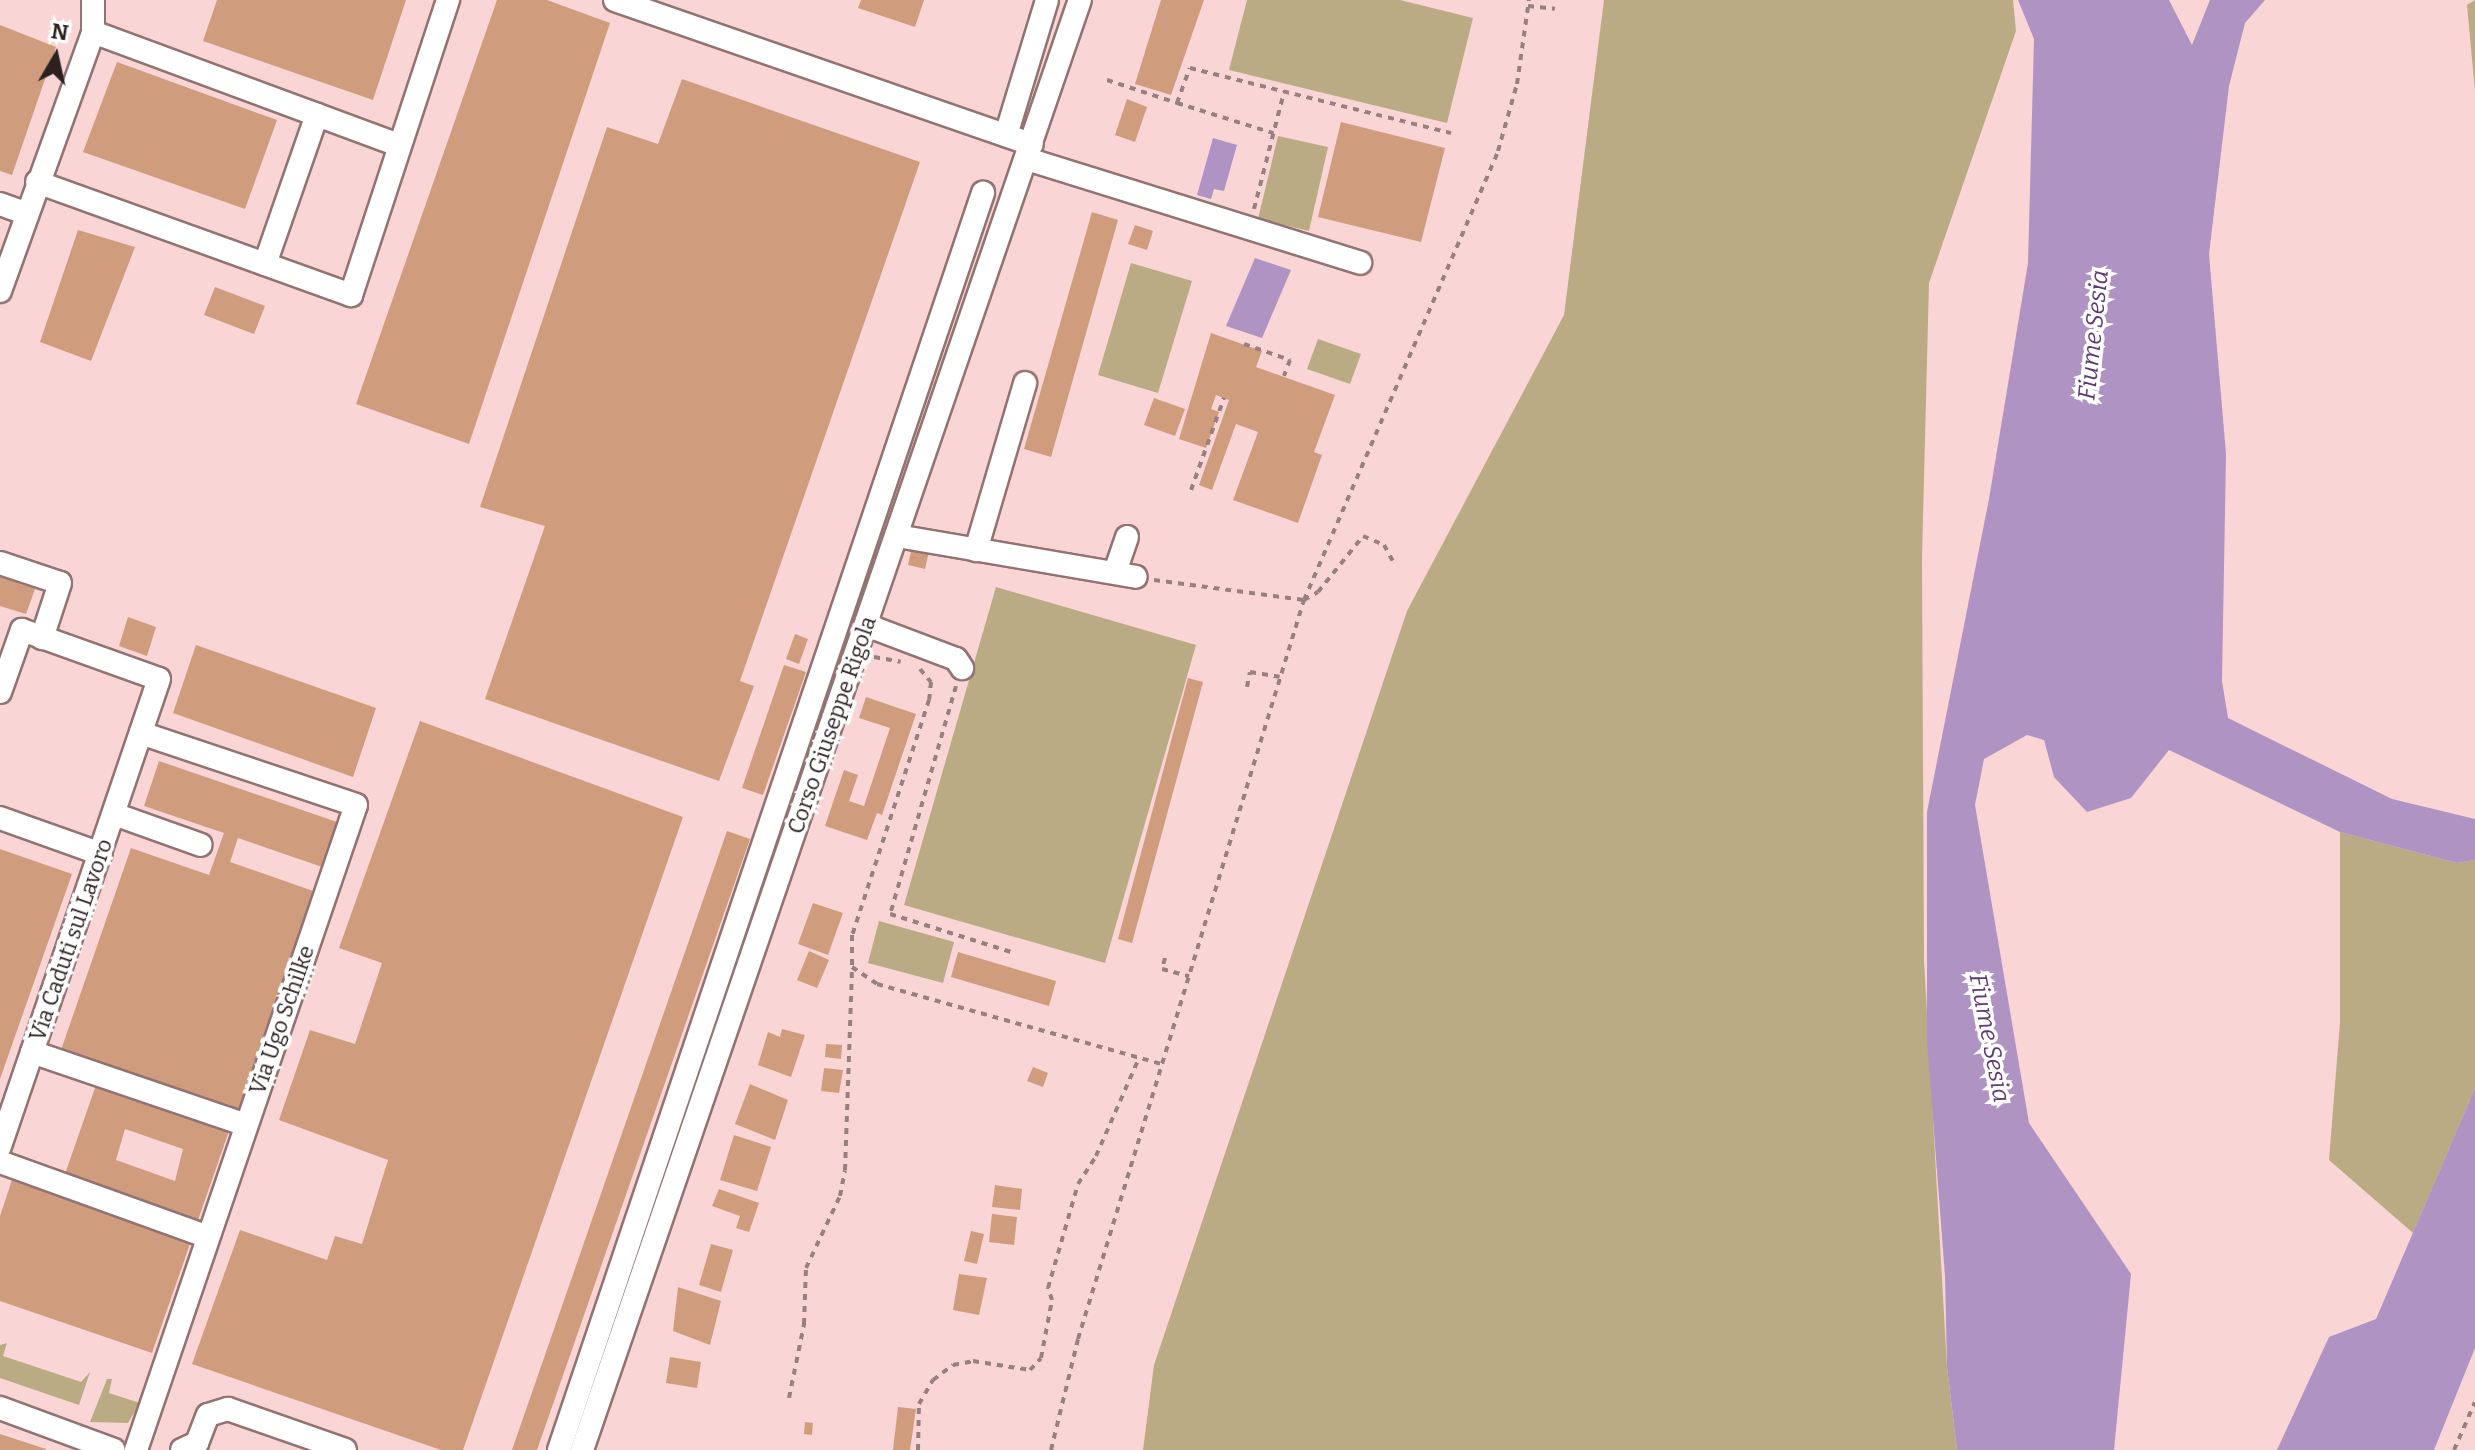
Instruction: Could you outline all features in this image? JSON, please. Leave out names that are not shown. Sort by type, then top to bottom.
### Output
[{"type":"street","points":[[0,291],[93,32],[93,0]]},
{"type":"street","points":[[37,182],[351,295],[448,0]]},
{"type":"street","points":[[615,0],[1006,135],[1030,151],[1249,228],[1360,263]]},
{"type":"street","points":[[1006,135],[1047,0]]},
{"type":"street","name":"Corso Giuseppe Rigola","points":[[582,1450],[593,1372],[855,656],[1080,0]]},
{"type":"street","points":[[93,32],[399,145]]},
{"type":"street","points":[[265,264],[317,115]]},
{"type":"street","points":[[559,1450],[593,1372],[983,193]]},
{"type":"street","points":[[0,204],[27,214]]},
{"type":"street","points":[[976,550],[1025,383]]},
{"type":"street","points":[[897,536],[1125,575],[1127,537]]},
{"type":"street","points":[[0,563],[60,583],[42,638],[22,630],[0,692]]},
{"type":"street","points":[[866,625],[956,659],[962,668]]},
{"type":"street","name":"Via Caduti sul Lavoro","points":[[0,1147],[159,679],[42,638]]},
{"type":"street","name":"Via Ugo Schilke","points":[[136,1450],[356,805],[141,733]]},
{"type":"street","points":[[114,814],[201,845]]},
{"type":"street","points":[[0,818],[101,854]]},
{"type":"street","points":[[32,1052],[246,1125]]},
{"type":"street","points":[[0,1162],[208,1237]]},
{"type":"street","points":[[0,1408],[114,1450]]},
{"type":"street","points":[[182,1450],[197,1443],[208,1415],[228,1409],[345,1450]]},
{"type":"path","points":[[1051,1450],[1078,1339],[1304,600],[1498,151],[1517,84],[1529,3],[1555,9]]},
{"type":"path","points":[[1177,103],[1190,68],[1451,133]]},
{"type":"path","points":[[1107,80],[1273,133]]},
{"type":"path","points":[[1249,228],[1284,92]]},
{"type":"path","points":[[1244,344],[1290,360],[1284,376]]},
{"type":"path","points":[[1191,490],[1224,398]]},
{"type":"path","points":[[1125,575],[1304,600],[1318,592],[1363,536],[1384,545],[1393,561]]},
{"type":"path","points":[[789,1398],[804,1324],[806,1268],[840,1196],[845,1170],[852,935],[931,682],[910,664],[855,656]]},
{"type":"path","points":[[962,668],[890,914],[1011,952]]},
{"type":"path","points":[[1247,687],[1250,672],[1280,677]]},
{"type":"path","points":[[1165,958],[1162,969],[1189,976]]},
{"type":"path","points":[[852,967],[877,984],[1161,1064]]},
{"type":"path","points":[[918,1450],[919,1404],[933,1380],[953,1365],[973,1361],[1030,1370],[1041,1358],[1052,1300],[1048,1288],[1078,1184],[1096,1156],[1139,1058]]},
{"type":"path","points":[[2454,1450],[2475,1402]]},
{"type":"shaded area","points":[[1247,0],[1400,0],[1473,18],[1447,123],[1229,70]]},
{"type":"shaded area","points":[[1604,0],[2013,0],[2016,31],[1929,283],[1922,557],[1924,960],[1947,1367],[1957,1450],[1143,1450],[1154,1365],[1407,611],[1564,315]]},
{"type":"shaded area","points":[[2475,0],[2475,91],[2467,5]]},
{"type":"shaded area","points":[[1278,136],[1328,147],[1309,231],[1258,219]]},
{"type":"shaded area","points":[[1131,263],[1192,281],[1158,393],[1098,375]]},
{"type":"shaded area","points":[[1318,339],[1361,354],[1350,384],[1307,369]]},
{"type":"shaded area","points":[[996,587],[1196,645],[1105,963],[904,905]]},
{"type":"shaded area","points":[[2340,832],[2457,863],[2475,860],[2475,1088],[2413,1233],[2329,1160],[2340,1022]]},
{"type":"shaded area","points":[[879,921],[954,942],[943,983],[868,963]]},
{"type":"shaded area","points":[[7,1343],[3,1356],[81,1382],[90,1372],[79,1405],[0,1378],[0,1345]]},
{"type":"shaded area","points":[[107,1379],[112,1379],[109,1393],[140,1403],[128,1423],[90,1422]]},
{"type":"water","name":"Fiume Sesia","points":[[2018,0],[2169,0],[2192,45],[2210,0],[2265,0],[2245,23],[2229,86],[2209,254],[2226,454],[2222,681],[2228,718],[2392,799],[2475,819],[2475,860],[2457,863],[2340,832],[2169,750],[2131,798],[2087,812],[2054,777],[2044,740],[2027,735],[1984,759],[1975,805],[2029,1123],[2131,1274],[2114,1450],[1957,1450],[1947,1367],[1945,1276],[1927,1041],[1927,812],[1989,499],[2028,263],[2034,39]]},
{"type":"water","points":[[1213,138],[1237,145],[1224,191],[1214,189],[1211,199],[1197,195]]},
{"type":"water","points":[[1255,258],[1291,270],[1262,338],[1226,326]]},
{"type":"water","points":[[2475,1088],[2475,1348],[2434,1450],[2277,1450],[2329,1337],[2376,1319]]},
{"type":"building","points":[[217,0],[406,0],[373,100],[203,41]]},
{"type":"building","points":[[497,0],[547,0],[610,23],[469,444],[356,404]]},
{"type":"building","points":[[861,0],[924,0],[915,27],[858,8]]},
{"type":"building","points":[[1161,0],[1204,0],[1171,95],[1135,84]]},
{"type":"building","points":[[0,25],[56,47],[12,175],[0,171]]},
{"type":"building","points":[[117,62],[277,120],[245,209],[83,152]]},
{"type":"building","points":[[682,79],[920,162],[740,681],[754,686],[719,781],[485,699],[545,526],[480,507],[607,127],[658,144]]},
{"type":"building","points":[[1127,99],[1147,107],[1135,142],[1115,135]]},
{"type":"building","points":[[1341,122],[1445,148],[1421,242],[1318,217]]},
{"type":"building","points":[[1092,212],[1118,220],[1051,457],[1024,449]]},
{"type":"building","points":[[1135,225],[1153,231],[1147,250],[1128,244]]},
{"type":"building","points":[[78,230],[135,247],[91,361],[40,342]]},
{"type":"building","points":[[215,287],[265,306],[254,334],[204,315]]},
{"type":"building","points":[[1211,333],[1262,351],[1256,367],[1335,395],[1314,452],[1322,455],[1298,523],[1233,500],[1258,432],[1236,424],[1212,490],[1199,485],[1229,400],[1216,395],[1211,409],[1219,412],[1206,448],[1179,439]]},
{"type":"building","points":[[1154,398],[1185,409],[1175,436],[1144,425]]},
{"type":"building","points":[[912,547],[929,551],[925,569],[908,565]]},
{"type":"building","points":[[0,577],[35,589],[26,614],[0,606]]},
{"type":"building","points":[[128,617],[156,627],[147,656],[119,646]]},
{"type":"building","points":[[795,634],[808,639],[799,664],[786,659]]},
{"type":"building","points":[[196,645],[376,708],[353,777],[173,713]]},
{"type":"building","points":[[784,665],[806,672],[763,795],[742,788]]},
{"type":"building","points":[[1188,678],[1203,682],[1132,943],[1118,939]]},
{"type":"building","points":[[866,697],[916,714],[882,815],[877,813],[867,840],[825,826],[844,770],[858,775],[849,801],[864,806],[890,728],[859,718]]},
{"type":"building","points":[[420,721],[683,817],[463,1450],[441,1450],[192,1364],[240,1230],[327,1260],[335,1236],[362,1244],[388,1160],[279,1120],[310,1030],[355,1044],[382,963],[339,948]]},
{"type":"building","points":[[159,761],[340,823],[325,868],[238,838],[230,862],[316,892],[240,1111],[61,1050],[131,848],[209,875],[224,833],[144,806]]},
{"type":"building","points":[[727,831],[750,839],[537,1450],[512,1450]]},
{"type":"building","points":[[0,849],[72,874],[0,1079]]},
{"type":"building","points":[[813,903],[843,913],[828,955],[798,944]]},
{"type":"building","points":[[809,951],[829,960],[817,988],[797,980]]},
{"type":"building","points":[[958,952],[1056,981],[1049,1006],[951,977]]},
{"type":"building","points":[[782,1029],[805,1035],[791,1077],[758,1065],[768,1032],[780,1037]]},
{"type":"building","points":[[826,1044],[842,1045],[841,1059],[825,1057]]},
{"type":"building","points":[[1033,1067],[1048,1073],[1043,1087],[1027,1081]]},
{"type":"building","points":[[824,1068],[843,1070],[839,1093],[821,1091]]},
{"type":"building","points":[[750,1084],[788,1100],[775,1140],[735,1124]]},
{"type":"building","points":[[96,1085],[229,1131],[198,1220],[65,1174]],"holes":[[[125,1129],[183,1149],[175,1181],[116,1160]]]},
{"type":"building","points":[[734,1135],[771,1147],[757,1191],[720,1180]]},
{"type":"building","points":[[12,1180],[191,1241],[152,1353],[0,1301],[0,1216]]},
{"type":"building","points":[[995,1185],[1022,1189],[1020,1210],[992,1207]]},
{"type":"building","points":[[719,1189],[759,1203],[749,1232],[736,1228],[740,1216],[712,1206]]},
{"type":"building","points":[[992,1214],[1017,1217],[1014,1245],[989,1242]]},
{"type":"building","points":[[971,1231],[984,1234],[977,1264],[964,1261]]},
{"type":"building","points":[[711,1244],[733,1250],[721,1292],[699,1285]]},
{"type":"building","points":[[959,1274],[987,1278],[979,1315],[953,1310]]},
{"type":"building","points":[[678,1287],[721,1301],[710,1345],[673,1331]]},
{"type":"building","points":[[670,1357],[701,1362],[697,1388],[666,1383]]},
{"type":"building","points":[[898,1407],[916,1409],[910,1450],[893,1450]]},
{"type":"building","points":[[805,1422],[813,1423],[812,1435],[804,1434]]},
{"type":"building","points":[[0,1434],[46,1449],[46,1450],[0,1450]]}]
